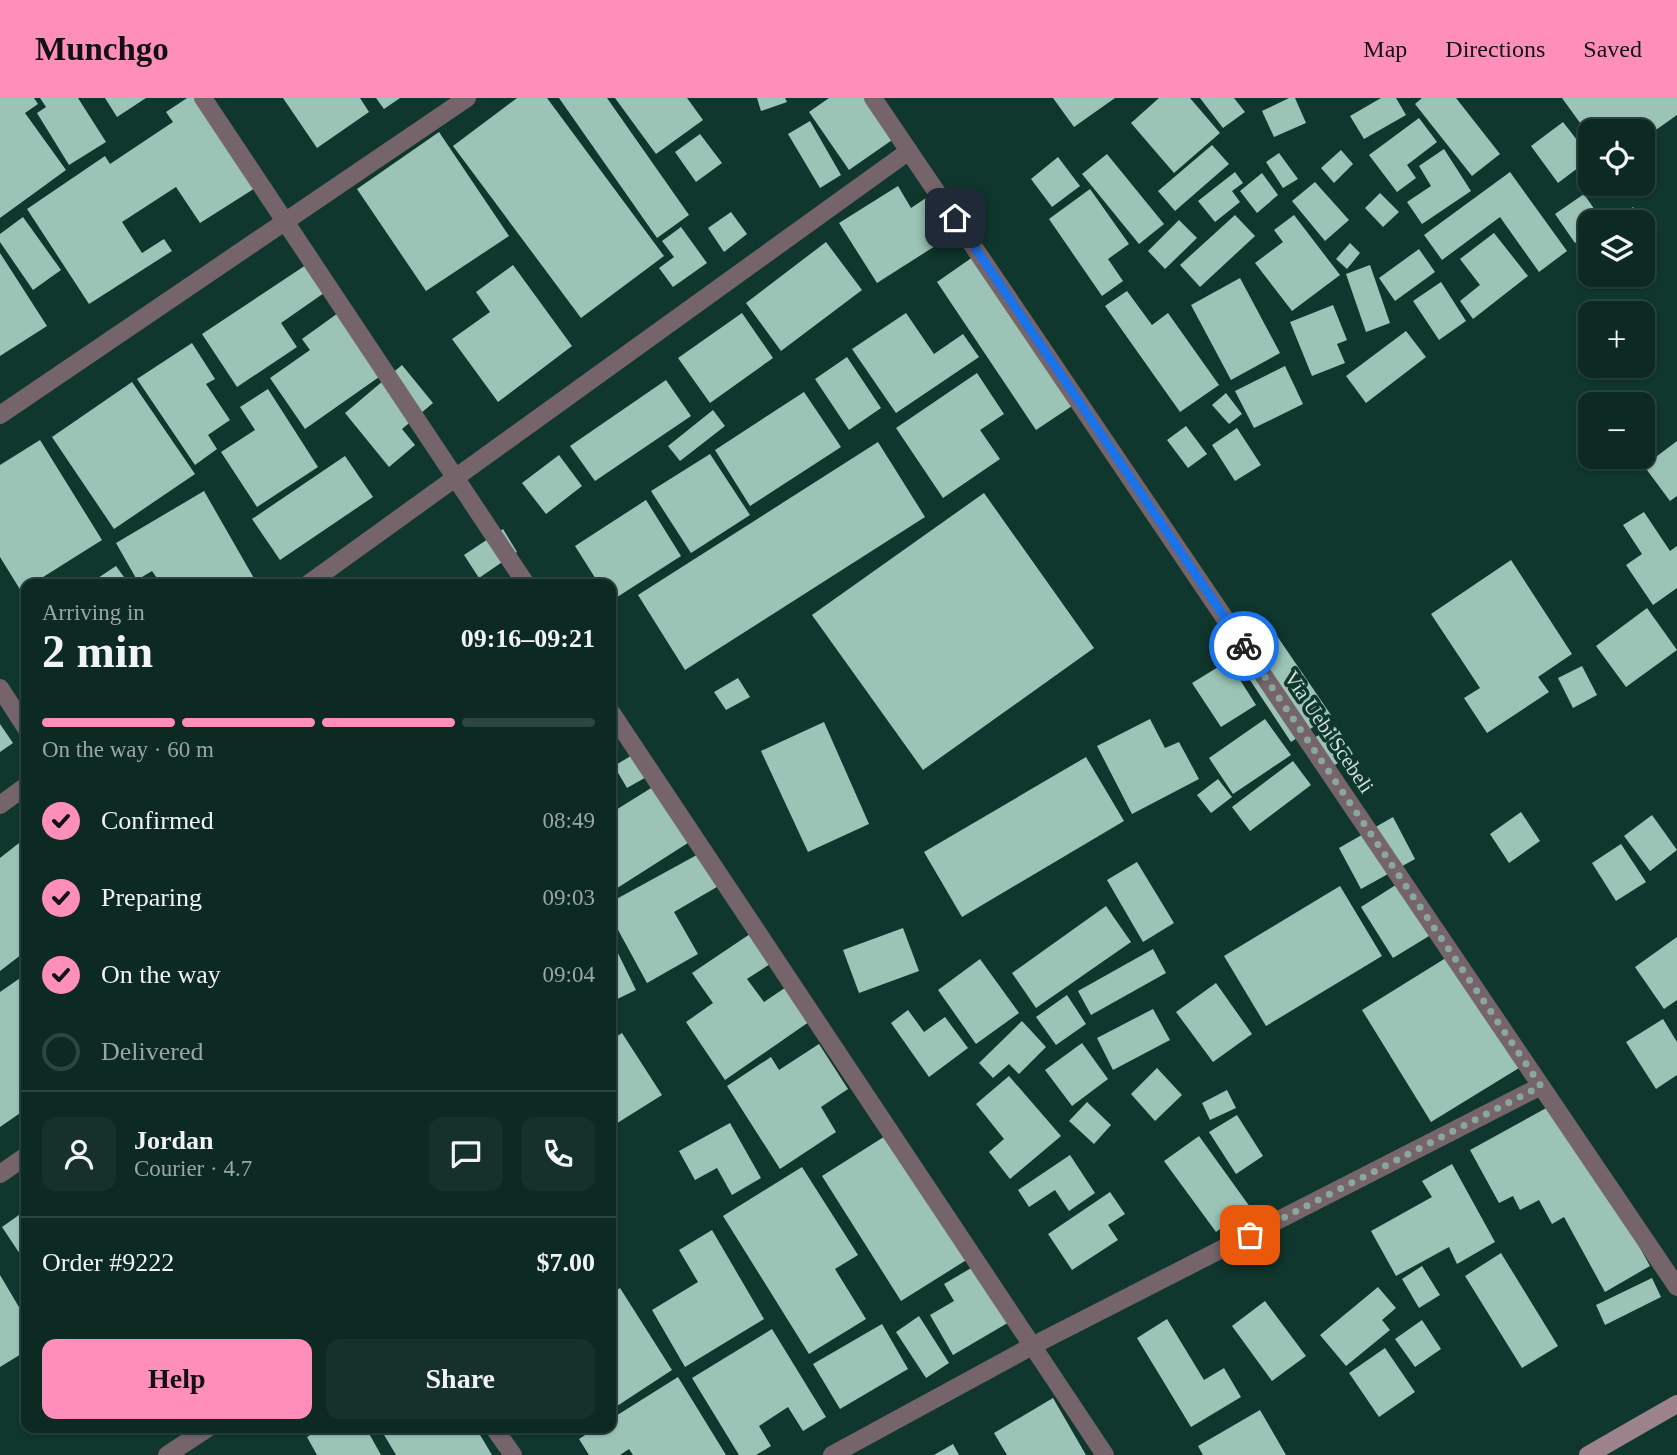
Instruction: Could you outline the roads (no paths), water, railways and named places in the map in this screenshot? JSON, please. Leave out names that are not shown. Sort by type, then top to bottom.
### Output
[{"type":"main road","points":[[1588,1455],[1677,1404]]},
{"type":"street","points":[[203,98],[523,579]]},
{"type":"street","points":[[0,415],[286,224],[467,98]]},
{"type":"street","name":"Via Uebi Scebeli","points":[[873,98],[1677,1287]]},
{"type":"street","points":[[315,579],[909,151]]},
{"type":"street","points":[[0,688],[21,720]]},
{"type":"street","points":[[616,720],[1105,1455]]},
{"type":"street","points":[[0,805],[21,790]]},
{"type":"street","points":[[832,1455],[1032,1346],[1541,1086]]},
{"type":"street","points":[[0,1174],[21,1159]]},
{"type":"street","points":[[167,1455],[200,1433]]},
{"type":"street","points":[[498,1433],[513,1455]]}]
